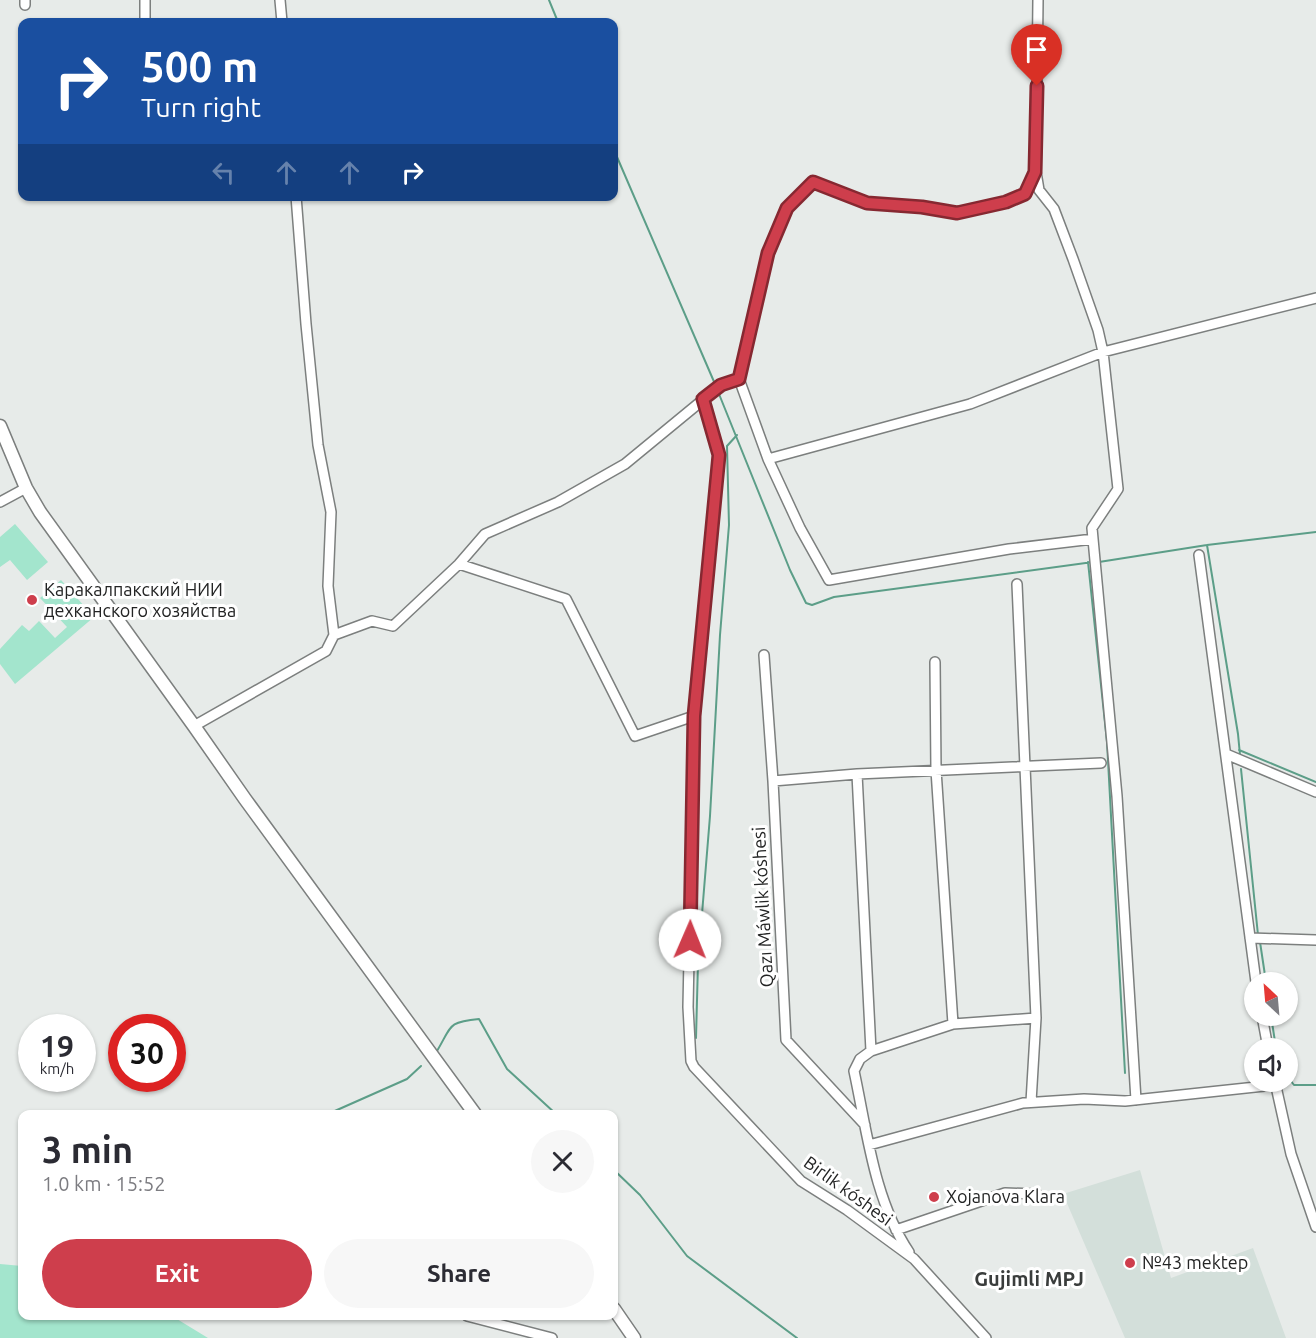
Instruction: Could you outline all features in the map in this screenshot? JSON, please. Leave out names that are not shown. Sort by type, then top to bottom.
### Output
[{"type":"main road","points":[[0,426],[26,488],[40,512],[195,726],[244,799],[471,1110]]},
{"type":"main road","points":[[618,1315],[634,1338]]},
{"type":"street","points":[[145,0],[145,18]]},
{"type":"street","points":[[280,0],[282,18]]},
{"type":"street","points":[[1038,0],[1035,172],[1040,190],[1054,209],[1058,219],[1098,330],[1103,352],[1118,489],[1092,528],[1117,796],[1136,1100]]},
{"type":"street","points":[[1035,172],[1025,194],[1006,202],[957,213],[922,207],[867,203],[813,182],[787,208],[768,253],[739,379],[768,459],[800,528],[829,580],[1009,549],[1093,539]]},
{"type":"street","points":[[195,726],[326,651],[334,635],[328,586],[331,512],[317,434],[296,201]]},
{"type":"street","points":[[768,459],[970,404],[1103,352],[1316,298]]},
{"type":"street","points":[[334,635],[372,621],[393,626],[459,564],[485,534],[558,502],[625,464],[721,385],[739,379]]},
{"type":"street","points":[[459,564],[566,598],[635,736],[694,716],[719,455],[703,399]]},
{"type":"street","points":[[0,502],[26,488]]},
{"type":"street","points":[[1199,555],[1255,972]]},
{"type":"street","points":[[1017,584],[1036,1018],[1031,1102]]},
{"type":"street","name":"Qazı Máwlik kóshesi","points":[[764,655],[786,1040],[865,1126]]},
{"type":"street","points":[[935,662],[936,770],[953,1024]]},
{"type":"street","name":"Birlik kóshesi","points":[[694,716],[688,1007],[691,1061],[694,1067],[801,1181],[847,1210],[914,1259],[982,1337]]},
{"type":"street","points":[[1226,754],[1316,792]]},
{"type":"street","points":[[773,781],[857,774],[1101,763]]},
{"type":"street","points":[[857,774],[872,1051]]},
{"type":"street","points":[[1250,939],[1316,939]]},
{"type":"street","points":[[914,1259],[896,1230],[874,1170],[854,1071],[860,1059],[872,1051],[953,1024],[1036,1018]]},
{"type":"street","points":[[869,1146],[1031,1102],[1084,1099],[1136,1100],[1244,1087]]},
{"type":"street","points":[[1277,1092],[1292,1154],[1316,1227]]},
{"type":"street","points":[[896,1230],[1005,1193],[1037,1194]]},
{"type":"street","points":[[482,1320],[552,1338]]},
{"type":"shaded area","name":"№43 mektep","points":[[1140,1170],[1171,1278],[1253,1248],[1286,1338],[1125,1338],[1063,1194]]},
{"type":"green space","points":[[15,524],[48,562],[27,580],[10,560],[0,567],[0,537]]},
{"type":"green space","points":[[61,580],[94,617],[15,684],[0,664],[0,649],[22,625],[29,631],[39,621],[55,638],[67,627],[40,598]]},
{"type":"green space","points":[[0,1264],[18,1266],[18,1320],[179,1320],[208,1338],[0,1338]]},
{"type":"waterway","points":[[549,0],[556,18]]},
{"type":"waterway","points":[[618,159],[715,384]]},
{"type":"waterway","points":[[719,394],[790,570],[806,603],[812,605],[834,597],[1093,562]]},
{"type":"waterway","points":[[696,1038],[698,963],[729,525],[727,446],[737,435]]},
{"type":"waterway","points":[[1099,562],[1207,545],[1316,532]]},
{"type":"waterway","points":[[1207,545],[1240,755]]},
{"type":"waterway","points":[[1088,562],[1107,742],[1125,1073]]},
{"type":"waterway","points":[[1239,750],[1316,782]]},
{"type":"waterway","points":[[1241,769],[1258,935]]},
{"type":"waterway","points":[[1260,942],[1264,972]]},
{"type":"waterway","points":[[437,1051],[452,1027],[461,1022],[479,1019],[507,1069],[552,1110]]},
{"type":"waterway","points":[[1273,1026],[1274,1038]]},
{"type":"waterway","points":[[337,1110],[407,1079],[421,1066]]},
{"type":"waterway","points":[[1298,1085],[1316,1085]]},
{"type":"waterway","points":[[618,1174],[640,1195],[687,1256],[797,1338]]},
{"type":"place","name":"Каракалпакский НИИ дехканского хозяйства","points":[[32,600]]},
{"type":"place","name":"Xojanova Klara","points":[[934,1197]]},
{"type":"place","name":"№43 mektep","points":[[1130,1263]]},
{"type":"district","name":"Gujimli MPJ","points":[[1029,1279]]},
{"type":"route","points":[[690,940],[694,716],[719,455],[703,399],[721,385],[739,379],[768,253],[787,208],[813,182],[867,203],[922,207],[957,213],[1006,202],[1025,194],[1035,172],[1037,86]]}]
